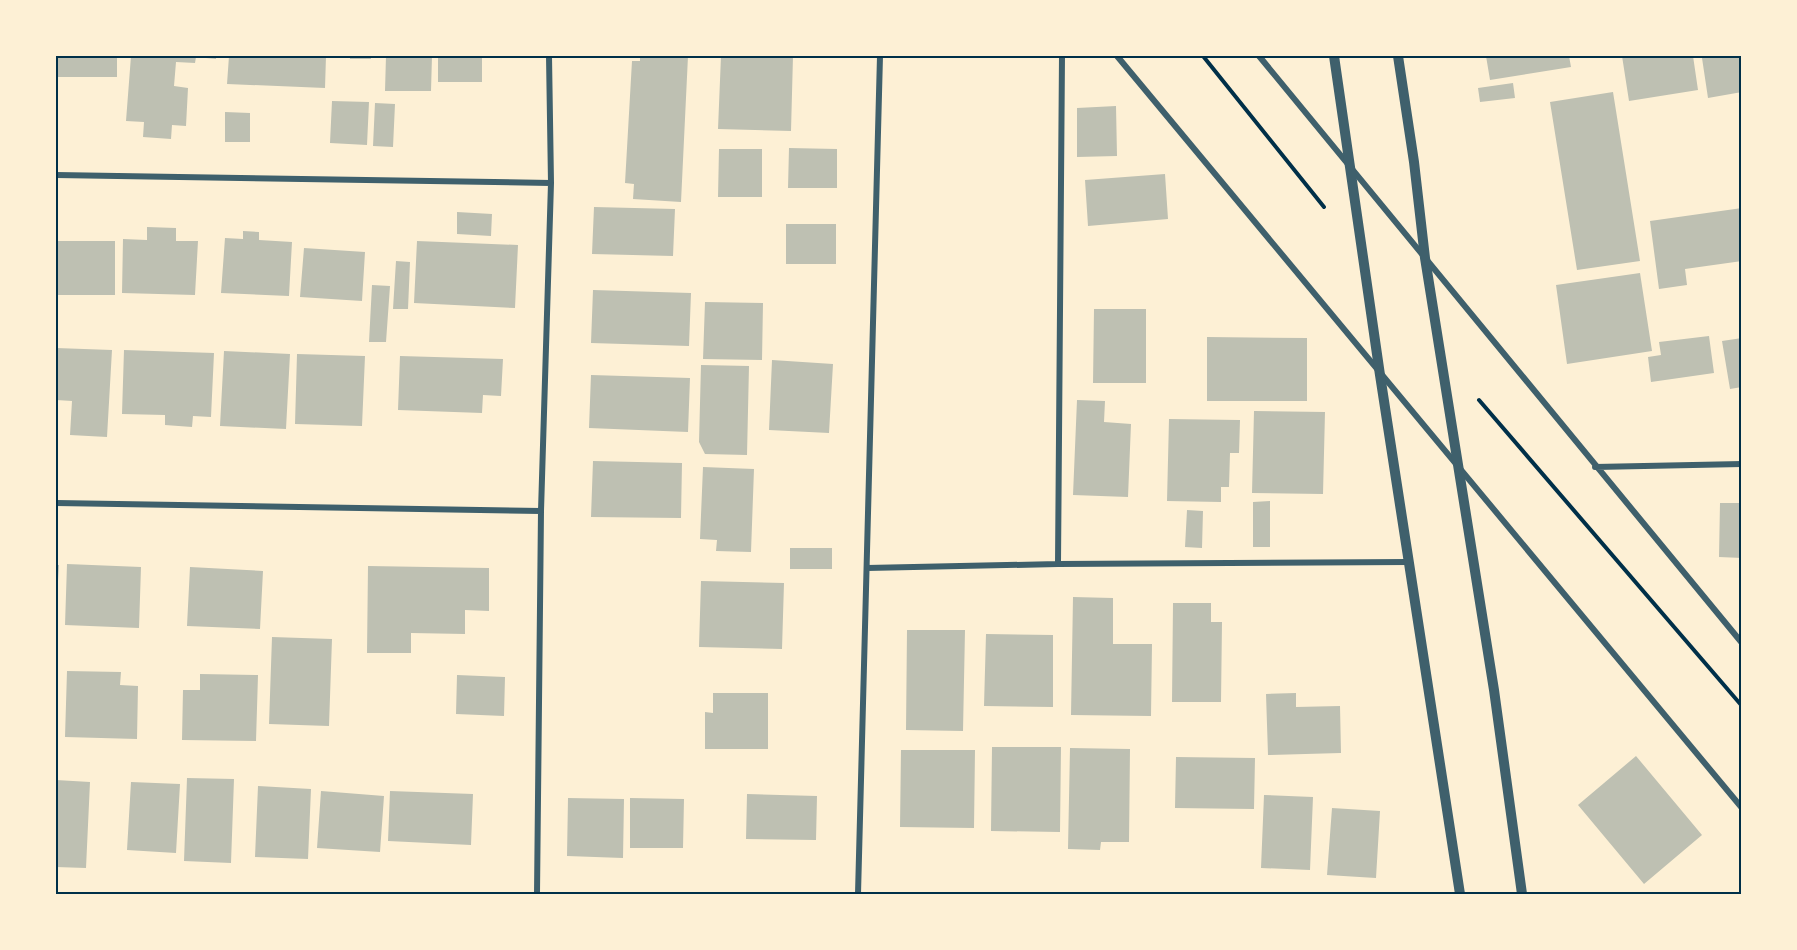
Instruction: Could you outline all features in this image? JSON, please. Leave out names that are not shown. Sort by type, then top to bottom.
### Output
[{"type":"street","points":[[537,894],[541,511],[551,183],[549,56]]},
{"type":"street","points":[[858,894],[880,56]]},
{"type":"street","points":[[1058,564],[1062,56]]},
{"type":"street","points":[[1117,56],[1742,808]]},
{"type":"street","points":[[1258,56],[1742,643]]},
{"type":"street","points":[[1334,56],[1380,375],[1460,894]]},
{"type":"street","points":[[1398,56],[1414,162],[1425,258],[1494,690],[1522,894]]},
{"type":"street","points":[[56,175],[551,183]]},
{"type":"street","points":[[1595,467],[1742,464]]},
{"type":"street","points":[[56,502],[541,511]]},
{"type":"street","points":[[867,568],[1058,564],[1409,562]]},
{"type":"building","points":[[56,56],[117,56],[117,77],[56,77]]},
{"type":"building","points":[[131,56],[216,56],[216,59],[196,57],[195,63],[176,62],[174,86],[188,88],[186,126],[172,125],[171,139],[143,137],[144,122],[126,121]]},
{"type":"building","points":[[229,56],[326,56],[325,88],[227,84]]},
{"type":"building","points":[[350,56],[371,56],[371,59],[350,59]]},
{"type":"building","points":[[386,56],[432,56],[431,91],[385,91]]},
{"type":"building","points":[[438,56],[482,56],[482,82],[438,82]]},
{"type":"building","points":[[640,56],[688,56],[681,202],[633,199],[634,184],[625,183],[632,61],[640,61]]},
{"type":"building","points":[[721,56],[793,56],[791,131],[718,129]]},
{"type":"building","points":[[1486,56],[1569,56],[1571,67],[1490,80]]},
{"type":"building","points":[[1622,56],[1693,56],[1698,90],[1629,101]]},
{"type":"building","points":[[1742,56],[1742,92],[1708,98],[1702,58]]},
{"type":"building","points":[[1513,83],[1515,98],[1480,102],[1478,88]]},
{"type":"building","points":[[1613,92],[1640,261],[1577,270],[1550,102]]},
{"type":"building","points":[[332,101],[369,102],[367,145],[330,143]]},
{"type":"building","points":[[375,103],[395,104],[393,147],[373,146]]},
{"type":"building","points":[[1116,106],[1117,156],[1077,157],[1077,108]]},
{"type":"building","points":[[225,112],[250,113],[250,142],[225,142]]},
{"type":"building","points":[[789,148],[837,149],[837,188],[788,188]]},
{"type":"building","points":[[719,149],[762,149],[762,197],[718,197]]},
{"type":"building","points":[[1165,174],[1168,219],[1088,226],[1085,180]]},
{"type":"building","points":[[594,207],[675,209],[673,256],[592,254]]},
{"type":"building","points":[[1742,208],[1742,261],[1685,269],[1687,285],[1659,289],[1650,221]]},
{"type":"building","points":[[457,212],[492,214],[491,236],[457,234]]},
{"type":"building","points":[[786,224],[836,224],[836,264],[786,264]]},
{"type":"building","points":[[147,227],[176,228],[176,241],[198,241],[195,295],[122,293],[123,239],[147,240]]},
{"type":"building","points":[[243,231],[259,232],[259,240],[292,242],[289,296],[221,293],[225,238],[243,239]]},
{"type":"building","points":[[56,241],[115,241],[115,295],[56,295]]},
{"type":"building","points":[[417,241],[518,245],[515,308],[414,303]]},
{"type":"building","points":[[304,248],[365,252],[362,301],[300,297]]},
{"type":"building","points":[[396,261],[410,262],[408,309],[393,309]]},
{"type":"building","points":[[1640,273],[1652,351],[1567,364],[1556,285]]},
{"type":"building","points":[[372,285],[390,286],[386,342],[369,342]]},
{"type":"building","points":[[593,290],[691,293],[689,346],[591,343]]},
{"type":"building","points":[[705,302],[763,303],[762,360],[703,359]]},
{"type":"building","points":[[1094,309],[1146,309],[1146,383],[1093,383]]},
{"type":"building","points":[[1709,336],[1714,373],[1651,382],[1648,357],[1661,355],[1659,342]]},
{"type":"building","points":[[1207,337],[1307,338],[1307,401],[1207,401]]},
{"type":"building","points":[[1742,338],[1742,387],[1730,389],[1722,341]]},
{"type":"building","points":[[56,348],[112,350],[107,437],[70,435],[72,401],[56,400]]},
{"type":"building","points":[[124,350],[214,353],[211,417],[193,416],[192,427],[165,425],[165,415],[122,414]]},
{"type":"building","points":[[224,351],[290,354],[286,429],[220,426]]},
{"type":"building","points":[[297,354],[365,356],[362,426],[295,424]]},
{"type":"building","points":[[400,356],[503,359],[501,396],[483,395],[482,413],[398,410]]},
{"type":"building","points":[[772,360],[833,364],[829,433],[769,430]]},
{"type":"building","points":[[701,365],[749,366],[747,455],[705,454],[699,442]]},
{"type":"building","points":[[591,375],[690,378],[688,432],[589,428]]},
{"type":"building","points":[[1077,400],[1105,401],[1104,422],[1131,424],[1128,497],[1073,495]]},
{"type":"building","points":[[1254,411],[1325,412],[1323,494],[1252,493]]},
{"type":"building","points":[[1169,419],[1240,420],[1239,453],[1230,453],[1229,487],[1221,487],[1221,502],[1167,501]]},
{"type":"building","points":[[593,461],[682,463],[681,518],[591,517]]},
{"type":"building","points":[[703,467],[754,469],[751,552],[716,551],[717,540],[700,539]]},
{"type":"building","points":[[1270,501],[1270,547],[1253,547],[1253,502]]},
{"type":"building","points":[[1720,503],[1742,503],[1742,558],[1719,557]]},
{"type":"building","points":[[1187,510],[1203,511],[1202,548],[1185,547]]},
{"type":"building","points":[[790,548],[832,548],[832,569],[790,569]]},
{"type":"building","points":[[67,564],[141,567],[139,628],[65,625]]},
{"type":"building","points":[[56,565],[59,565],[57,597],[56,597]]},
{"type":"building","points":[[368,566],[489,568],[489,611],[465,610],[465,634],[411,633],[411,653],[367,653]]},
{"type":"building","points":[[190,567],[263,571],[260,629],[187,626]]},
{"type":"building","points":[[701,581],[784,583],[782,649],[699,647]]},
{"type":"building","points":[[1073,597],[1113,598],[1113,644],[1152,644],[1151,716],[1071,715]]},
{"type":"building","points":[[1173,603],[1211,603],[1211,622],[1222,622],[1221,702],[1172,702]]},
{"type":"building","points":[[907,630],[965,630],[963,731],[906,730]]},
{"type":"building","points":[[986,634],[1053,635],[1053,707],[984,706]]},
{"type":"building","points":[[272,637],[332,639],[329,726],[269,724]]},
{"type":"building","points":[[67,671],[121,672],[120,685],[138,686],[137,739],[65,737]]},
{"type":"building","points":[[200,674],[258,675],[256,741],[182,740],[183,690],[200,690]]},
{"type":"building","points":[[457,675],[505,677],[504,716],[456,714]]},
{"type":"building","points":[[713,693],[768,693],[768,749],[705,749],[705,712],[713,713]]},
{"type":"building","points":[[1296,693],[1296,707],[1340,706],[1341,753],[1268,755],[1266,694]]},
{"type":"building","points":[[992,747],[1061,747],[1060,832],[991,831]]},
{"type":"building","points":[[1070,748],[1130,749],[1129,842],[1101,842],[1100,850],[1068,849]]},
{"type":"building","points":[[901,750],[975,750],[974,828],[900,827]]},
{"type":"building","points":[[1636,756],[1702,835],[1644,884],[1578,805]]},
{"type":"building","points":[[1176,757],[1255,758],[1254,809],[1175,808]]},
{"type":"building","points":[[187,778],[234,779],[231,863],[184,861]]},
{"type":"building","points":[[56,780],[90,782],[86,868],[56,867]]},
{"type":"building","points":[[131,782],[180,784],[176,853],[127,850]]},
{"type":"building","points":[[258,786],[311,789],[308,859],[255,857]]},
{"type":"building","points":[[321,791],[384,796],[380,852],[317,848]]},
{"type":"building","points":[[390,791],[473,794],[471,845],[388,841]]},
{"type":"building","points":[[747,794],[817,796],[816,840],[746,839]]},
{"type":"building","points":[[1264,795],[1313,797],[1310,870],[1261,868]]},
{"type":"building","points":[[568,798],[624,799],[623,858],[567,856]]},
{"type":"building","points":[[630,798],[684,799],[683,848],[630,848]]},
{"type":"building","points":[[1332,808],[1380,811],[1376,878],[1327,875]]}]
